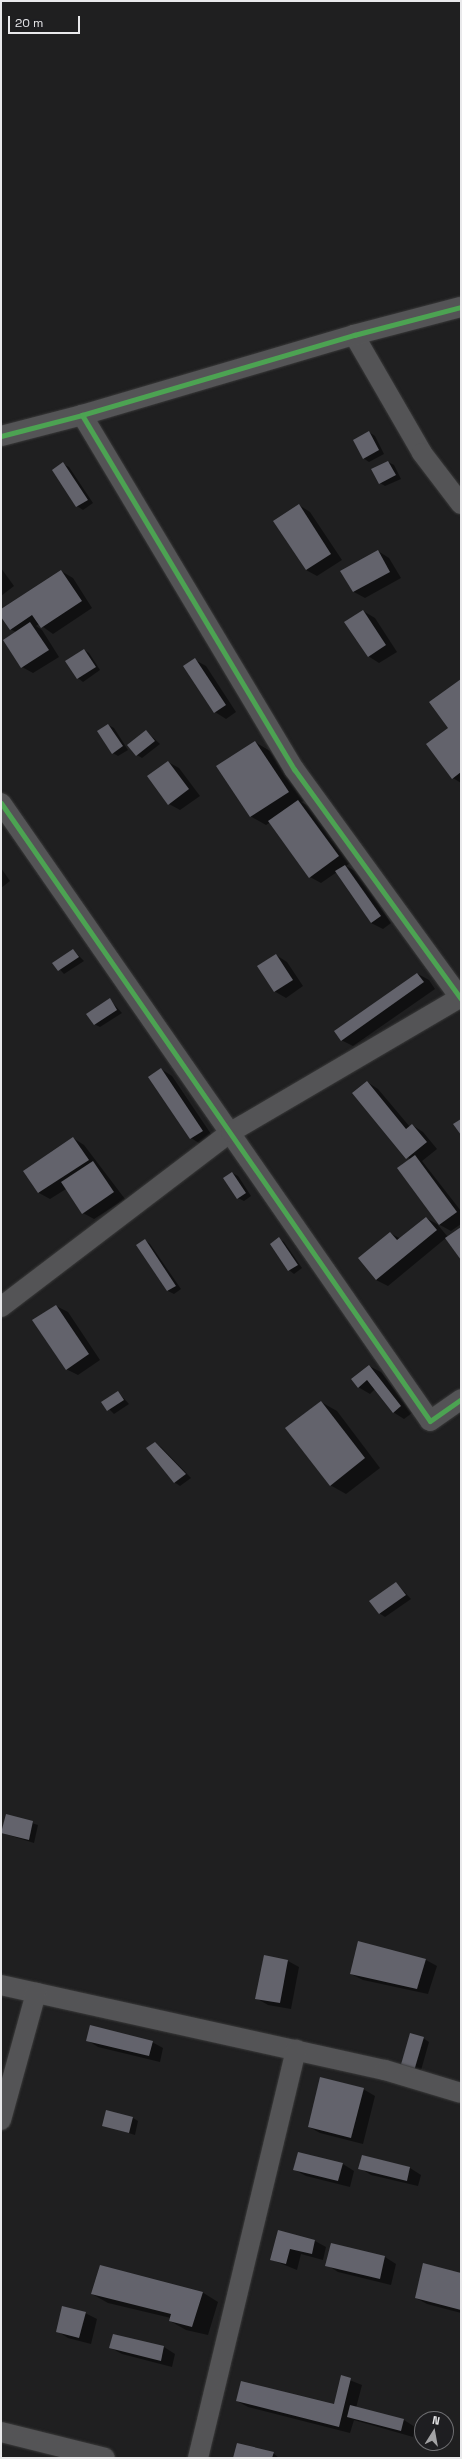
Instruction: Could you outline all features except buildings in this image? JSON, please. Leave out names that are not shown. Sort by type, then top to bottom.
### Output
[{"type":"street","points":[[1,436],[82,415],[354,335],[461,307]]},
{"type":"street","points":[[354,335],[422,453],[461,504]]},
{"type":"street","points":[[1,446],[82,415]]},
{"type":"street","points":[[1,1307],[231,1132],[461,998],[294,769],[82,415]]},
{"type":"street","points":[[1,803],[231,1132],[430,1421],[461,1399]]},
{"type":"street","points":[[1,1986],[385,2070],[461,2093]]},
{"type":"street","points":[[1,2120],[36,1993]]},
{"type":"street","points":[[198,2458],[296,2050]]},
{"type":"street","points":[[1,2432],[105,2458]]},
{"type":"cycle path","points":[[1,436],[82,415],[354,335],[461,307]]},
{"type":"cycle path","points":[[82,415],[294,769],[461,999]]},
{"type":"cycle path","points":[[1,803],[430,1421],[461,1399]]}]
